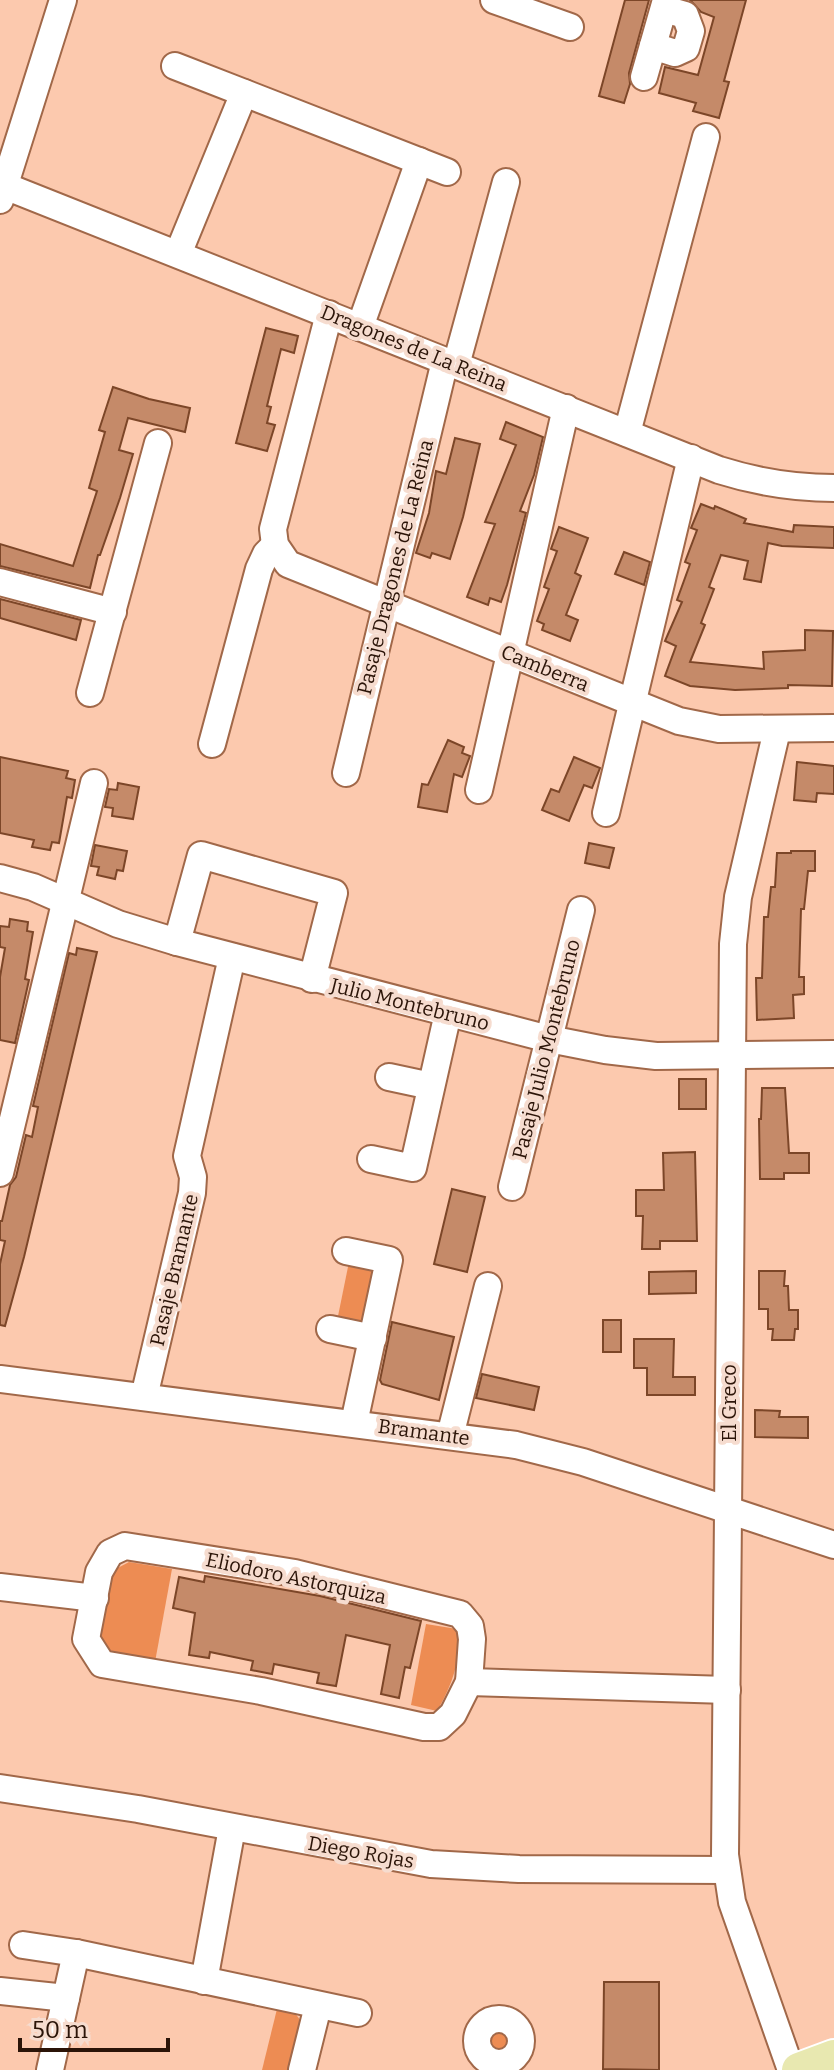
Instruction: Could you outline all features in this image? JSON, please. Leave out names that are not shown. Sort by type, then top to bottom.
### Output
[{"type":"main road","points":[[799,2070],[834,2057]]},
{"type":"street","points":[[2,190],[63,0]]},
{"type":"street","points":[[494,0],[570,27]]},
{"type":"street","points":[[644,77],[665,5]]},
{"type":"street","points":[[175,66],[447,172]]},
{"type":"street","points":[[178,254],[244,93]]},
{"type":"street","points":[[627,433],[706,137]]},
{"type":"street","points":[[360,327],[419,161]]},
{"type":"street","name":"Pasaje Dragones de La Reina","points":[[346,773],[387,603],[451,363],[506,182]]},
{"type":"street","name":"Dragones de La Reina","points":[[2,190],[178,254],[691,458],[761,482],[791,487],[834,488]]},
{"type":"street","points":[[212,744],[262,561],[275,545],[275,522],[329,314]]},
{"type":"street","points":[[479,790],[566,408]]},
{"type":"street","points":[[90,693],[158,443]]},
{"type":"street","points":[[606,813],[691,458]]},
{"type":"street","name":"Camberra","points":[[275,545],[288,564],[632,704],[700,726],[777,730],[834,728]]},
{"type":"street","points":[[0,582],[113,612]]},
{"type":"street","name":"El Greco","points":[[777,730],[738,897],[733,944],[726,1870],[732,1902],[791,2070]]},
{"type":"street","points":[[0,1173],[7,1116],[66,900],[94,783]]},
{"type":"street","points":[[177,942],[201,855],[334,893],[312,979]]},
{"type":"street","name":"Julio Montebruno","points":[[0,878],[33,887],[118,924],[177,942],[549,1039],[634,1054],[834,1054]]},
{"type":"street","name":"Pasaje Julio Montebruno","points":[[512,1187],[581,910]]},
{"type":"street","name":"Pasaje Bramante","points":[[144,1397],[192,1193],[193,1177],[187,1156],[232,957]]},
{"type":"street","points":[[371,1159],[413,1168],[448,1013]]},
{"type":"street","points":[[389,1077],[431,1086]]},
{"type":"street","points":[[346,1251],[389,1260],[354,1423]]},
{"type":"street","points":[[450,1436],[488,1286]]},
{"type":"street","points":[[330,1329],[373,1338]]},
{"type":"street","name":"Bramante","points":[[0,1379],[354,1423],[550,1452],[834,1545]]},
{"type":"street","name":"Eliodoro Astorquiza","points":[[125,1546],[295,1573],[460,1614],[470,1626],[472,1639],[469,1682],[453,1714],[439,1727],[424,1727],[261,1691],[102,1664],[86,1639],[95,1598],[99,1572],[110,1553],[125,1546]]},
{"type":"street","points":[[0,1587],[95,1598]]},
{"type":"street","points":[[469,1682],[727,1690]]},
{"type":"street","name":"Diego Rojas","points":[[0,1788],[138,1809],[404,1860],[458,1867],[726,1870]]},
{"type":"street","points":[[204,1981],[232,1828]]},
{"type":"street","points":[[23,1945],[76,1953],[358,2013]]},
{"type":"street","points":[[50,2070],[76,1953]]},
{"type":"street","points":[[0,1991],[66,1998]]},
{"type":"street","points":[[302,2070],[318,2006]]},
{"type":"shaded area","points":[[349,1262],[382,1269],[370,1327],[337,1321]]},
{"type":"shaded area","points":[[129,1562],[172,1569],[155,1662],[105,1653],[99,1621],[112,1571]]},
{"type":"shaded area","points":[[426,1624],[457,1629],[458,1650],[454,1672],[437,1711],[411,1705]]},
{"type":"shaded area","points":[[277,2009],[295,2013],[306,2028],[296,2070],[262,2070]]},
{"type":"shaded area","points":[[498,2026],[510,2031],[515,2043],[510,2055],[498,2060],[486,2055],[481,2043],[486,2031]]},
{"type":"building","points":[[625,0],[649,0],[624,103],[599,96]]},
{"type":"building","points":[[690,0],[746,0],[724,81],[729,82],[719,118],[693,111],[696,103],[659,93],[665,67],[698,75],[714,17],[701,12]]},
{"type":"building","points":[[266,328],[298,336],[294,353],[281,349],[267,406],[271,407],[267,423],[275,425],[267,451],[236,443]]},
{"type":"building","points":[[113,387],[190,408],[185,432],[128,418],[119,450],[133,454],[98,555],[90,588],[0,566],[0,544],[73,566],[97,491],[89,488],[105,432],[99,430]]},
{"type":"building","points":[[506,422],[543,437],[534,475],[520,511],[526,513],[507,585],[501,602],[490,598],[488,605],[467,597],[495,524],[485,522],[516,445],[500,439]]},
{"type":"building","points":[[455,438],[480,444],[450,559],[432,553],[430,558],[416,553],[429,513],[436,471],[446,474]]},
{"type":"building","points":[[701,504],[714,509],[715,506],[746,519],[744,523],[793,532],[794,525],[834,527],[834,548],[768,543],[761,582],[744,579],[748,561],[721,555],[709,587],[714,589],[701,623],[705,625],[690,662],[764,669],[763,652],[805,650],[805,630],[833,631],[832,686],[788,685],[788,688],[735,690],[690,686],[665,676],[676,646],[665,641],[682,602],[677,600],[690,564],[685,562],[697,530],[691,528]]},
{"type":"building","points":[[559,527],[588,538],[575,573],[581,576],[566,615],[578,620],[570,641],[542,630],[544,624],[537,621],[549,589],[544,587],[557,551],[551,549]]},
{"type":"building","points":[[624,552],[650,562],[644,585],[615,574]]},
{"type":"building","points":[[0,599],[81,620],[76,640],[0,618]]},
{"type":"building","points":[[448,740],[464,747],[462,753],[470,756],[462,777],[454,774],[447,812],[418,807],[422,784],[428,785]]},
{"type":"building","points":[[0,757],[68,771],[66,778],[75,780],[72,798],[67,797],[59,843],[52,842],[50,850],[32,847],[34,840],[0,833]]},
{"type":"building","points":[[574,757],[600,768],[592,788],[584,785],[569,821],[542,810],[551,789],[559,792]]},
{"type":"building","points":[[797,762],[834,766],[834,794],[817,793],[816,802],[794,800]]},
{"type":"building","points":[[118,783],[139,787],[133,819],[112,816],[113,808],[105,807],[109,789],[117,790]]},
{"type":"building","points":[[589,843],[614,848],[609,868],[585,863]]},
{"type":"building","points":[[95,845],[127,851],[123,871],[117,870],[115,879],[97,875],[99,867],[91,866]]},
{"type":"building","points":[[815,851],[815,871],[808,871],[804,909],[801,909],[799,977],[804,977],[804,994],[793,995],[794,1018],[757,1020],[756,978],[762,978],[764,917],[768,917],[771,887],[775,887],[777,853]]},
{"type":"building","points":[[10,919],[28,922],[27,931],[33,932],[25,979],[29,980],[15,1043],[0,1040],[0,977],[5,948],[0,947],[0,926],[9,927]]},
{"type":"building","points":[[77,948],[97,952],[5,1326],[0,1325],[0,1264],[5,1241],[0,1240],[0,1221],[10,1185],[16,1177],[26,1135],[32,1137],[38,1107],[33,1106],[69,953],[76,955]]},
{"type":"building","points":[[679,1079],[706,1079],[706,1109],[679,1109]]},
{"type":"building","points":[[762,1088],[785,1088],[789,1153],[809,1153],[809,1173],[784,1173],[784,1179],[760,1179]]},
{"type":"building","points":[[695,1152],[697,1241],[660,1241],[660,1249],[642,1249],[643,1216],[636,1216],[636,1190],[664,1190],[663,1153]]},
{"type":"building","points":[[452,1189],[485,1197],[467,1272],[434,1264]]},
{"type":"building","points":[[696,1271],[696,1293],[649,1294],[649,1272]]},
{"type":"building","points":[[759,1271],[785,1271],[784,1286],[788,1286],[789,1310],[798,1310],[798,1329],[795,1329],[794,1340],[772,1340],[773,1329],[768,1329],[768,1309],[759,1309]]},
{"type":"building","points":[[603,1320],[621,1320],[621,1352],[603,1352]]},
{"type":"building","points":[[392,1322],[454,1337],[439,1400],[382,1384],[380,1380]]},
{"type":"building","points":[[634,1339],[674,1339],[673,1377],[695,1377],[695,1395],[647,1395],[647,1368],[634,1368]]},
{"type":"building","points":[[482,1374],[539,1387],[534,1410],[476,1398]]},
{"type":"building","points":[[755,1410],[780,1411],[779,1417],[808,1417],[808,1438],[755,1437]]},
{"type":"building","points":[[205,1576],[320,1596],[421,1621],[410,1668],[405,1667],[399,1698],[381,1694],[390,1645],[346,1635],[336,1686],[317,1683],[319,1673],[274,1664],[272,1674],[251,1670],[253,1661],[210,1652],[209,1658],[189,1655],[195,1613],[173,1608],[179,1577],[204,1582]]},
{"type":"building","points":[[604,1982],[659,1982],[659,2070],[603,2069]]}]
